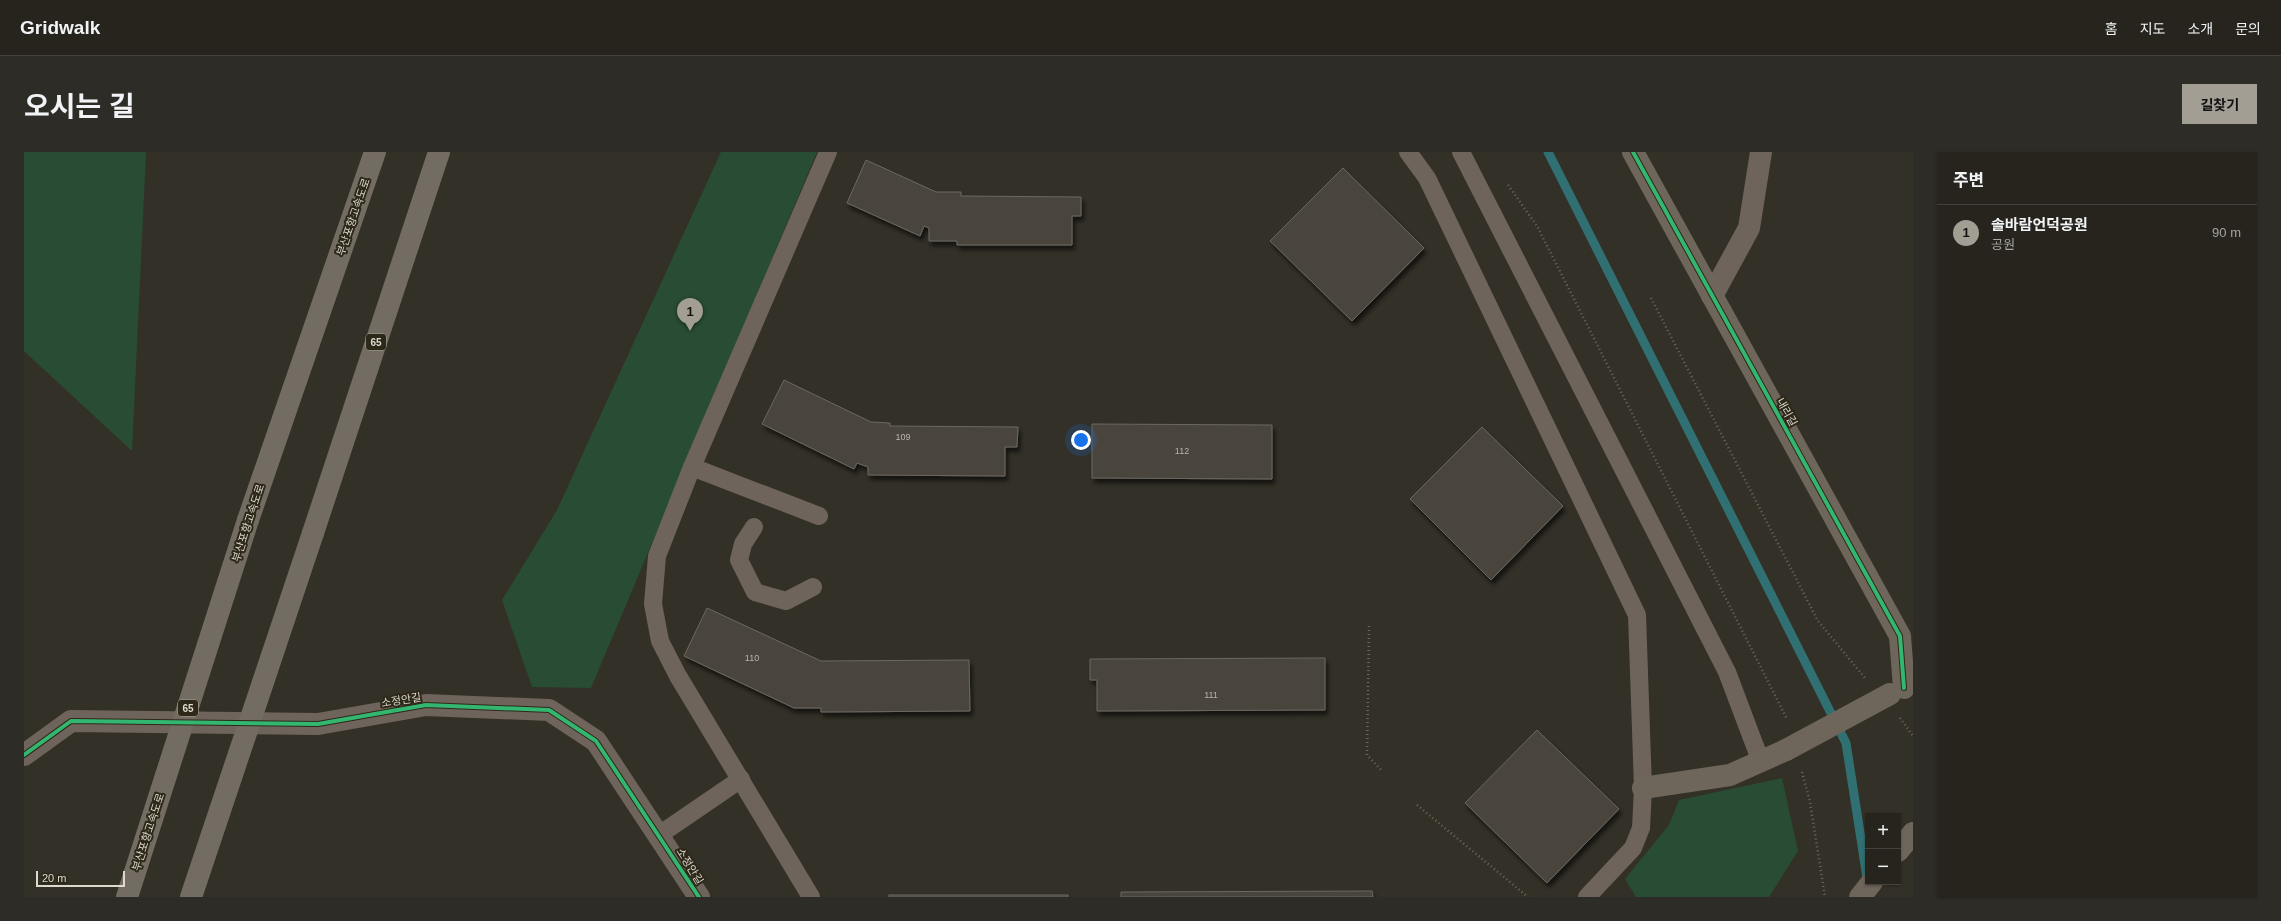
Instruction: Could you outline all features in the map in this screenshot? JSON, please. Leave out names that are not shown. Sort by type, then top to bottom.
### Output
[{"type":"highway","name":"부산포항고속도로","points":[[127,897],[248,520],[375,152]]},
{"type":"highway","name":"65","points":[[191,897],[439,152]]},
{"type":"street","name":"내리길","points":[[1633,152],[1900,636],[1902,688]]},
{"type":"street","points":[[1712,296],[1749,228],[1762,152]]},
{"type":"street","points":[[1643,788],[1730,775],[1761,762],[1793,757],[1902,688]]},
{"type":"street","name":"소정안길","points":[[24,755],[71,721],[318,724],[426,705],[548,710],[596,741],[659,835],[698,897]]},
{"type":"street","points":[[1900,849],[1913,833]]},
{"type":"street","points":[[1860,897],[1870,885]]},
{"type":"lane","points":[[811,897],[678,676],[660,641],[653,604],[657,556],[692,466],[828,152]]},
{"type":"lane","points":[[1408,152],[1427,178],[1637,615],[1643,788],[1642,828],[1633,848],[1587,897]]},
{"type":"lane","points":[[1461,152],[1554,329],[1727,672],[1761,762]]},
{"type":"lane","points":[[692,466],[819,516]]},
{"type":"lane","points":[[754,527],[743,544],[739,560],[755,592],[786,601],[813,587]]},
{"type":"lane","points":[[659,835],[741,779]]},
{"type":"path","points":[[1505,182],[1537,226],[1544,239],[1788,720]]},
{"type":"path","points":[[1651,298],[1818,621],[1866,679]]},
{"type":"path","points":[[1369,626],[1367,755],[1382,771]]},
{"type":"path","points":[[1897,715],[1913,736]]},
{"type":"path","points":[[1793,757],[1810,802],[1825,897]]},
{"type":"path","points":[[1417,805],[1528,897]]},
{"type":"green space","points":[[24,152],[146,152],[132,451],[24,351]]},
{"type":"green space","points":[[721,152],[817,152],[591,688],[532,687],[502,600],[557,510]]},
{"type":"green space","points":[[1782,778],[1798,851],[1769,897],[1636,897],[1625,879],[1669,825],[1679,800]]},
{"type":"building","points":[[866,160],[936,192],[961,192],[961,196],[1081,197],[1081,216],[1072,216],[1072,245],[957,245],[957,241],[929,241],[929,228],[924,226],[920,236],[847,203]]},
{"type":"building","points":[[1343,168],[1424,248],[1352,321],[1270,241]]},
{"type":"building","points":[[784,380],[871,422],[890,423],[890,426],[1018,427],[1017,447],[1005,447],[1005,476],[868,475],[868,467],[857,463],[854,469],[762,424]]},
{"type":"building","points":[[1092,424],[1272,425],[1272,479],[1092,478]]},
{"type":"building","points":[[1482,427],[1563,506],[1491,580],[1410,499]]},
{"type":"building","points":[[707,608],[821,661],[969,660],[970,711],[821,712],[821,708],[794,708],[684,656]]},
{"type":"building","points":[[1325,658],[1325,710],[1097,711],[1097,680],[1090,680],[1090,659]]},
{"type":"building","points":[[1537,730],[1619,809],[1547,883],[1465,803]]},
{"type":"building","points":[[1372,891],[1373,897],[1121,897],[1121,892]]},
{"type":"building","points":[[889,895],[1068,895],[1068,897],[889,897]]},
{"type":"waterway","points":[[1548,152],[1846,743],[1865,865]]},
{"type":"cycle path","points":[[1633,152],[1900,636],[1904,688]]},
{"type":"cycle path","points":[[24,755],[71,721],[318,724],[426,705],[549,710],[596,741],[699,897]]},
{"type":"place","name":"솔바람언덕공원","points":[[690,331]]}]
